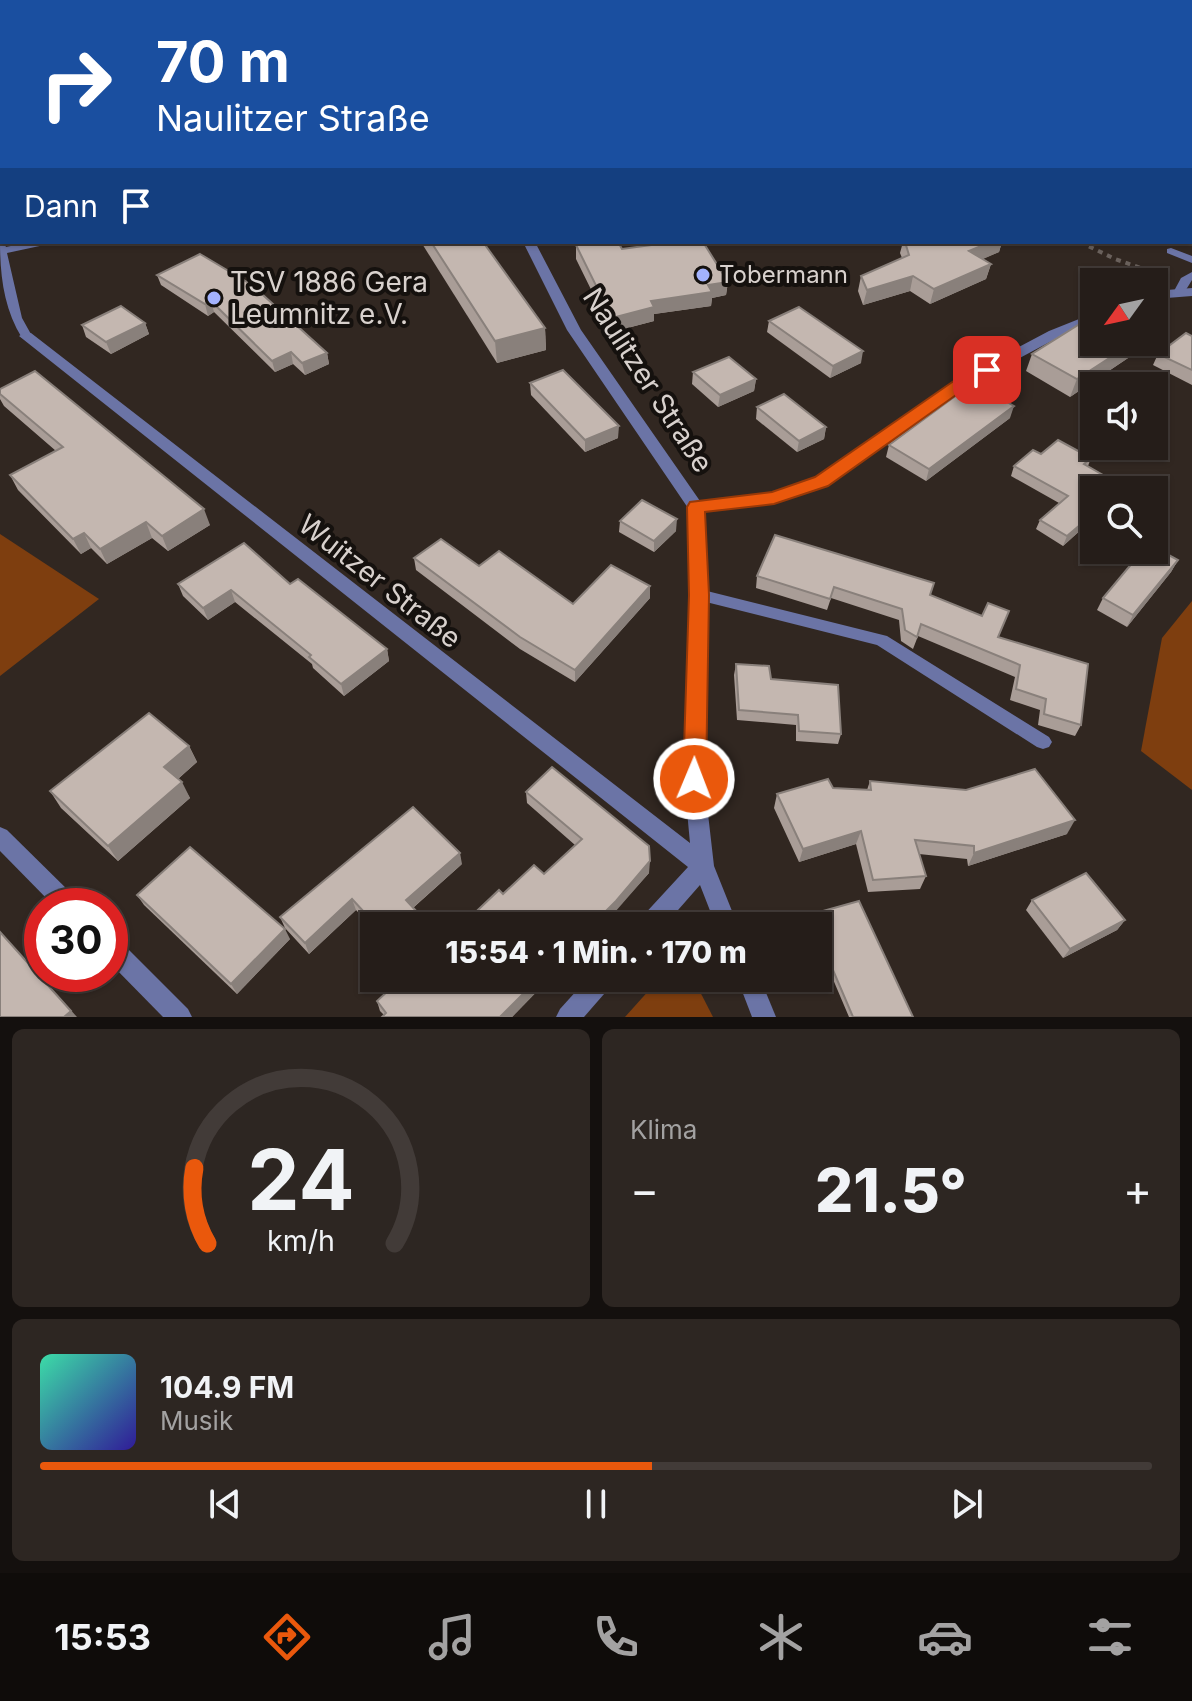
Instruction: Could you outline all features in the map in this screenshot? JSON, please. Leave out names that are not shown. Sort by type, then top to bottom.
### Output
[{"type":"street","name":"Naulitzer Straße","points":[[530,244],[574,330],[696,507],[699,595],[694,779],[703,866]]},
{"type":"street","name":"Naulitzer Straße","points":[[696,507],[774,498],[821,481],[964,382],[1080,323]]},
{"type":"street","name":"Wuitzer Straße","points":[[26,336],[703,866]]},
{"type":"street","points":[[0,837],[51,888]]},
{"type":"street","points":[[662,912],[703,866],[721,912]]},
{"type":"street","points":[[128,965],[180,1017]]},
{"type":"street","points":[[568,1017],[590,992]]},
{"type":"street","points":[[754,992],[764,1017]]},
{"type":"lane","points":[[26,336],[16,318],[2,248],[31,244]]},
{"type":"lane","points":[[1171,251],[1192,260]]},
{"type":"lane","points":[[699,595],[881,640],[1043,742]]},
{"type":"path","points":[[1084,244],[1115,259],[1187,285]]},
{"type":"shaded area","points":[[0,534],[99,599],[0,676]]},
{"type":"shaded area","points":[[1192,601],[1192,790],[1141,751],[1162,638]]},
{"type":"shaded area","points":[[647,992],[700,992],[713,1017],[625,1017]]},
{"type":"building","points":[[432,244],[484,244],[545,328],[495,341]]},
{"type":"building","points":[[619,244],[622,249],[659,244],[704,244],[728,282],[708,285],[712,292],[651,301],[654,307],[612,318],[576,245]]},
{"type":"building","points":[[906,244],[986,244],[969,251],[991,264],[934,289],[913,276],[867,290],[861,276],[909,255]]},
{"type":"building","points":[[200,254],[252,285],[327,353],[302,363],[291,352],[272,361],[211,301],[205,304],[157,275]]},
{"type":"building","points":[[121,306],[145,323],[106,342],[82,325]]},
{"type":"building","points":[[799,307],[863,351],[833,366],[769,321]]},
{"type":"building","points":[[1080,324],[1080,356],[1112,356],[1088,372],[1080,372],[1077,379],[1032,354]]},
{"type":"building","points":[[1186,333],[1192,336],[1192,370],[1162,356],[1168,356],[1168,346]]},
{"type":"building","points":[[729,357],[756,379],[720,395],[693,372]]},
{"type":"building","points":[[563,370],[619,426],[585,440],[530,383]]},
{"type":"building","points":[[35,371],[204,509],[162,536],[146,522],[100,549],[84,533],[73,539],[10,475],[63,447],[0,394],[0,389]]},
{"type":"building","points":[[973,383],[1014,406],[929,469],[889,445]]},
{"type":"building","points":[[784,394],[826,427],[799,441],[757,407]]},
{"type":"building","points":[[1058,440],[1080,452],[1080,460],[1089,460],[1084,464],[1105,476],[1080,476],[1080,525],[1067,536],[1040,520],[1068,496],[1014,466],[1033,450],[1041,454]]},
{"type":"building","points":[[642,500],[677,519],[654,541],[620,521]]},
{"type":"building","points":[[775,535],[934,583],[930,595],[982,616],[988,603],[1009,611],[998,637],[1088,664],[1081,725],[1044,714],[1046,699],[1016,689],[1020,665],[921,624],[917,637],[905,630],[902,609],[834,587],[830,599],[757,576]]},
{"type":"building","points":[[441,539],[479,566],[499,551],[573,604],[611,565],[650,586],[575,670],[520,637],[414,558]]},
{"type":"building","points":[[244,543],[290,584],[298,579],[387,649],[341,684],[309,657],[311,655],[231,590],[203,608],[178,584]]},
{"type":"building","points":[[1168,555],[1178,560],[1133,615],[1103,598],[1131,564],[1168,564]]},
{"type":"building","points":[[736,664],[769,666],[771,679],[838,685],[841,734],[799,731],[798,715],[739,710]]},
{"type":"building","points":[[149,713],[189,746],[164,767],[182,782],[108,846],[50,791]]},
{"type":"building","points":[[552,767],[649,846],[650,861],[605,912],[476,912],[499,890],[503,894],[534,865],[544,874],[582,839],[526,792]]},
{"type":"building","points":[[1035,769],[1075,820],[974,853],[974,846],[915,840],[926,876],[873,880],[861,831],[803,849],[777,794],[828,779],[833,788],[871,790],[870,781],[966,790]]},
{"type":"building","points":[[413,807],[460,853],[406,900],[417,912],[364,912],[352,899],[305,943],[280,917]]},
{"type":"building","points":[[190,847],[285,929],[231,984],[137,895]]},
{"type":"building","points":[[1086,873],[1125,920],[1070,949],[1032,900]]},
{"type":"building","points":[[859,901],[913,1017],[853,1017],[832,968],[832,912],[820,912]]},
{"type":"building","points":[[0,932],[24,959],[24,992],[54,992],[71,1011],[64,1017],[0,1017]]},
{"type":"building","points":[[387,992],[525,992],[500,1017],[382,1017],[386,1013],[377,1001]]},
{"type":"place","name":"Tobermann","points":[[703,275]]},
{"type":"place","name":"TSV 1886 Gera Leumnitz e.V.","points":[[214,298]]},
{"type":"route","points":[[694,779],[699,595],[696,507],[774,498],[821,481],[964,382],[987,370]]}]
